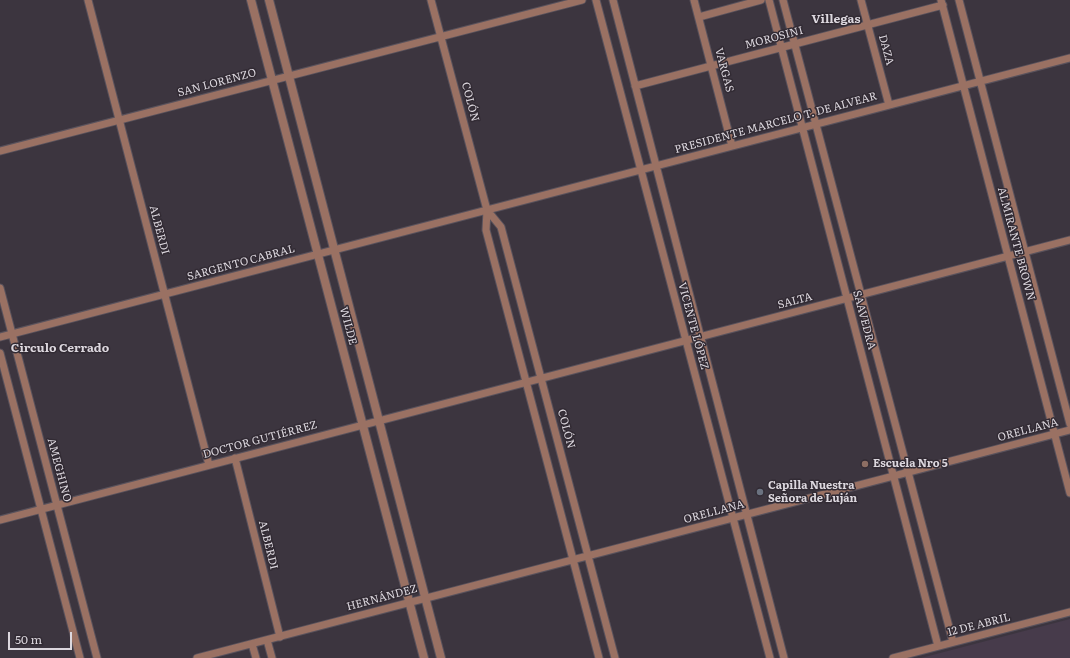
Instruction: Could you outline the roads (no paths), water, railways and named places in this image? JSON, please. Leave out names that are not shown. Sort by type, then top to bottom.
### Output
[{"type":"street","name":"ALBERDI","points":[[88,0],[209,465]]},
{"type":"street","name":"WILDE","points":[[251,0],[424,658]]},
{"type":"street","name":"WILDE","points":[[269,0],[441,658]]},
{"type":"street","name":"COLÓN","points":[[431,0],[487,210],[486,230],[599,658]]},
{"type":"street","name":"SAN LORENZO","points":[[0,151],[582,0]]},
{"type":"street","name":"VICENTE LÓPEZ","points":[[596,0],[770,658]]},
{"type":"street","name":"VICENTE LÓPEZ","points":[[613,0],[784,658]]},
{"type":"street","name":"VARGAS","points":[[694,0],[732,146]]},
{"type":"street","points":[[699,17],[761,0]]},
{"type":"street","name":"SAAVEDRA","points":[[769,0],[938,646]]},
{"type":"street","name":"SAAVEDRA","points":[[783,0],[953,642]]},
{"type":"street","name":"DAZA","points":[[862,0],[889,105]]},
{"type":"street","name":"ALMIRANTE BROWN","points":[[959,0],[1070,424]]},
{"type":"street","name":"MOROSINI","points":[[635,86],[795,44],[942,2]]},
{"type":"street","name":"ALMIRANTE BROWN","points":[[942,2],[1070,493]]},
{"type":"street","name":"PRESIDENTE MARCELO T. DE ALVEAR","points":[[487,210],[1070,58]]},
{"type":"street","name":"COLÓN","points":[[487,210],[501,227],[615,658]]},
{"type":"street","name":"SARGENTO CABRAL","points":[[0,337],[487,210]]},
{"type":"street","name":"SALTA","points":[[526,382],[1070,240]]},
{"type":"street","name":"AMEGHINO","points":[[0,288],[97,658]]},
{"type":"street","points":[[0,353],[80,658]]},
{"type":"street","name":"DOCTOR GUTIÉRREZ","points":[[0,520],[526,382]]},
{"type":"street","name":"ORELLANA","points":[[573,560],[1070,430]]},
{"type":"street","name":"ALBERDI","points":[[235,458],[280,636]]},
{"type":"street","name":"HERNÁNDEZ","points":[[197,658],[573,560]]},
{"type":"street","name":"12 DE ABRIL","points":[[893,658],[1070,612]]},
{"type":"street","points":[[267,640],[272,658]]},
{"type":"street","points":[[252,644],[256,658]]},
{"type":"place","name":"Escuela Nro 5","points":[[865,464]]},
{"type":"place","name":"Capilla Nuestra Señora de Luján","points":[[760,492]]},
{"type":"district","name":"Villegas","points":[[836,19]]},
{"type":"district","name":"Circulo Cerrado","points":[[60,348]]}]
